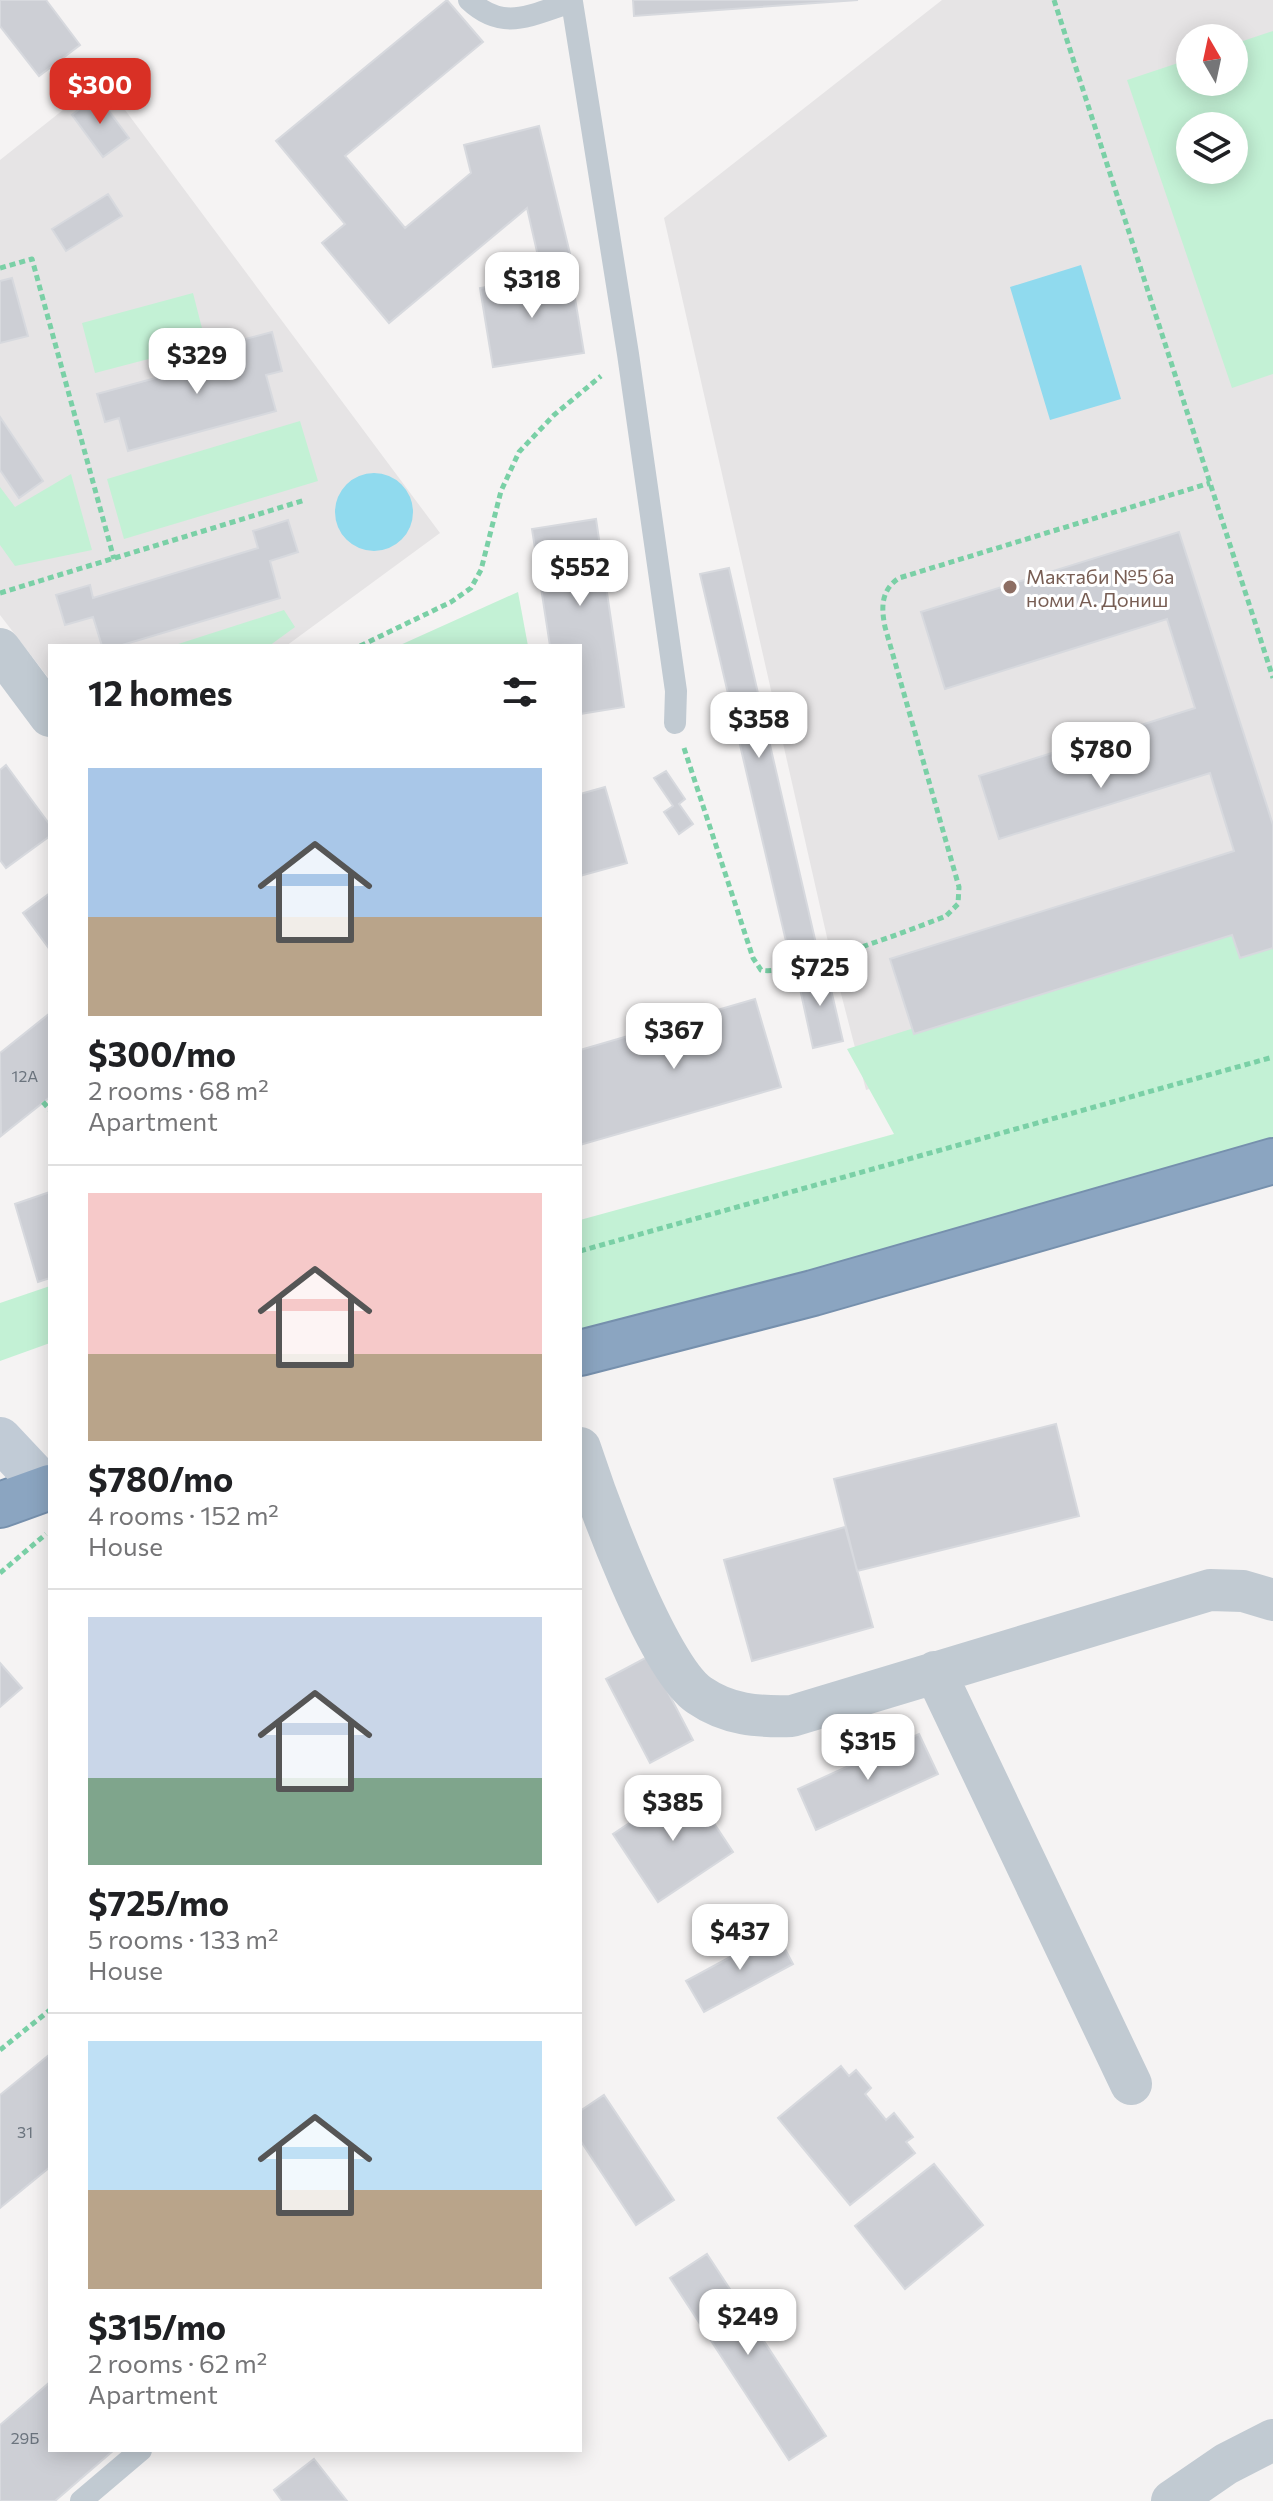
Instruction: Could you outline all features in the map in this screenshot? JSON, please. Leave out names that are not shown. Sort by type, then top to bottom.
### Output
[{"type":"highway","points":[[582,1352],[813,1293],[1273,1161]]},
{"type":"highway","points":[[0,1496],[48,1488]]},
{"type":"highway","points":[[0,1505],[48,1488]]},
{"type":"street","points":[[0,649],[48,713]]},
{"type":"street","points":[[0,1439],[48,1488]]},
{"type":"street","points":[[584,1474],[639,1599],[670,1658],[695,1692],[721,1708],[754,1717],[792,1716],[1210,1590],[1243,1591],[1273,1600]]},
{"type":"street","points":[[935,1672],[1131,2084]]},
{"type":"street","points":[[1172,2501],[1226,2464],[1273,2440]]},
{"type":"lane","points":[[469,0],[485,14],[515,20],[572,2],[628,354],[676,691],[675,723]]},
{"type":"lane","points":[[81,2501],[139,2452]]},
{"type":"path","points":[[1054,0],[1273,678]]},
{"type":"path","points":[[0,268],[32,259],[114,559]]},
{"type":"path","points":[[364,644],[451,602],[471,588],[481,570],[501,491],[519,452],[554,415],[628,354]]},
{"type":"path","points":[[675,723],[753,958],[761,970],[775,971],[831,955],[946,916],[958,904],[959,887],[885,627],[882,605],[886,590],[899,578],[1210,483]]},
{"type":"path","points":[[0,593],[305,500]]},
{"type":"path","points":[[582,1250],[1273,1057]]},
{"type":"path","points":[[43,1102],[48,1108]]},
{"type":"path","points":[[0,1573],[48,1533]]},
{"type":"path","points":[[0,2050],[48,2012]]},
{"type":"shaded area","name":"Мактаби №5 ба номи А. Дониш","points":[[942,0],[1273,0],[1273,970],[866,1090],[831,955],[664,218]]},
{"type":"shaded area","points":[[102,79],[440,533],[289,644],[48,644],[48,677],[0,615],[0,160]]},
{"type":"green space","points":[[1273,31],[1273,374],[1232,388],[1127,80],[1176,64],[1176,96],[1248,96],[1248,39]]},
{"type":"green space","points":[[193,293],[206,344],[95,373],[82,323]]},
{"type":"green space","points":[[300,421],[318,481],[124,539],[107,479]]},
{"type":"green space","points":[[71,474],[92,550],[15,566],[0,545],[0,487],[15,507]]},
{"type":"green space","points":[[518,592],[528,644],[402,644]]},
{"type":"green space","points":[[284,610],[295,627],[272,644],[178,644]]},
{"type":"green space","points":[[1273,916],[1273,1150],[582,1339],[582,1219],[894,1134],[847,1049]]},
{"type":"green space","points":[[48,1287],[48,1344],[0,1361],[0,1303]]},
{"type":"water","points":[[1081,265],[1121,399],[1050,420],[1010,287]]},
{"type":"water","points":[[374,473],[389,476],[406,490],[413,512],[410,527],[396,544],[374,551],[359,548],[342,534],[335,512],[338,497],[352,480]]},
{"type":"building","points":[[0,0],[46,0],[80,45],[39,76],[0,26]]},
{"type":"building","points":[[447,0],[483,42],[345,156],[405,228],[471,173],[464,145],[539,126],[571,258],[540,265],[527,208],[389,323],[322,243],[345,224],[276,141]]},
{"type":"building","points":[[633,0],[858,0],[634,16]]},
{"type":"building","points":[[97,95],[129,138],[103,157],[72,115]]},
{"type":"building","points":[[108,194],[122,216],[66,251],[52,229]]},
{"type":"building","points":[[571,274],[584,353],[493,367],[480,288]]},
{"type":"building","points":[[12,278],[28,336],[0,343],[0,281]]},
{"type":"building","points":[[272,332],[282,371],[266,375],[276,411],[128,451],[119,418],[105,422],[97,394],[229,358],[226,344]]},
{"type":"building","points":[[0,417],[43,481],[19,498],[0,470]]},
{"type":"building","points":[[596,519],[624,707],[582,714],[582,644],[550,644],[532,529]]},
{"type":"building","points":[[288,520],[298,552],[270,561],[280,598],[126,644],[101,644],[93,617],[65,625],[56,595],[90,585],[93,598],[258,548],[253,531]]},
{"type":"building","points":[[1179,532],[1273,825],[1273,948],[1240,958],[1232,935],[914,1034],[890,959],[1234,851],[1210,773],[999,839],[979,776],[1195,708],[1167,619],[945,689],[921,612]]},
{"type":"building","points":[[729,568],[817,948],[789,954],[700,574]]},
{"type":"building","points":[[6,765],[48,822],[48,837],[6,868],[0,860],[0,770]]},
{"type":"building","points":[[666,771],[685,799],[679,804],[693,824],[679,834],[664,812],[673,806],[654,778]]},
{"type":"building","points":[[605,787],[627,863],[582,875],[582,793]]},
{"type":"building","points":[[48,894],[48,947],[23,913]]},
{"type":"building","points":[[826,968],[843,1041],[813,1048],[797,975]]},
{"type":"building","points":[[755,999],[781,1087],[582,1144],[582,1049]]},
{"type":"building","points":[[48,1015],[48,1099],[1,1136],[0,1053]]},
{"type":"building","points":[[48,1193],[48,1279],[38,1282],[15,1204]]},
{"type":"building","points":[[1056,1424],[1079,1516],[857,1571],[834,1479]]},
{"type":"building","points":[[845,1527],[873,1627],[752,1661],[724,1560]]},
{"type":"building","points":[[649,1656],[693,1740],[650,1763],[606,1679]]},
{"type":"building","points":[[0,1663],[22,1688],[0,1707]]},
{"type":"building","points":[[919,1734],[938,1774],[816,1830],[798,1789]]},
{"type":"building","points":[[688,1784],[733,1852],[658,1902],[613,1834]]},
{"type":"building","points":[[776,1932],[793,1964],[704,2012],[686,1981]]},
{"type":"building","points":[[48,2056],[48,2169],[0,2208],[0,2095]]},
{"type":"building","points":[[841,2066],[849,2076],[856,2070],[871,2088],[865,2094],[886,2120],[894,2113],[913,2137],[906,2142],[915,2153],[850,2205],[778,2118]]},
{"type":"building","points":[[604,2095],[674,2200],[636,2225],[582,2143],[582,2110]]},
{"type":"building","points":[[934,2164],[983,2225],[905,2289],[855,2226]]},
{"type":"building","points":[[707,2254],[826,2436],[789,2460],[670,2278]]},
{"type":"building","points":[[48,2384],[48,2452],[112,2452],[55,2501],[0,2501],[0,2425]]},
{"type":"building","points":[[314,2459],[347,2501],[282,2501],[274,2490]]},
{"type":"place","name":"Мактаби №5 ба номи А. Дониш","points":[[1010,587]]}]
